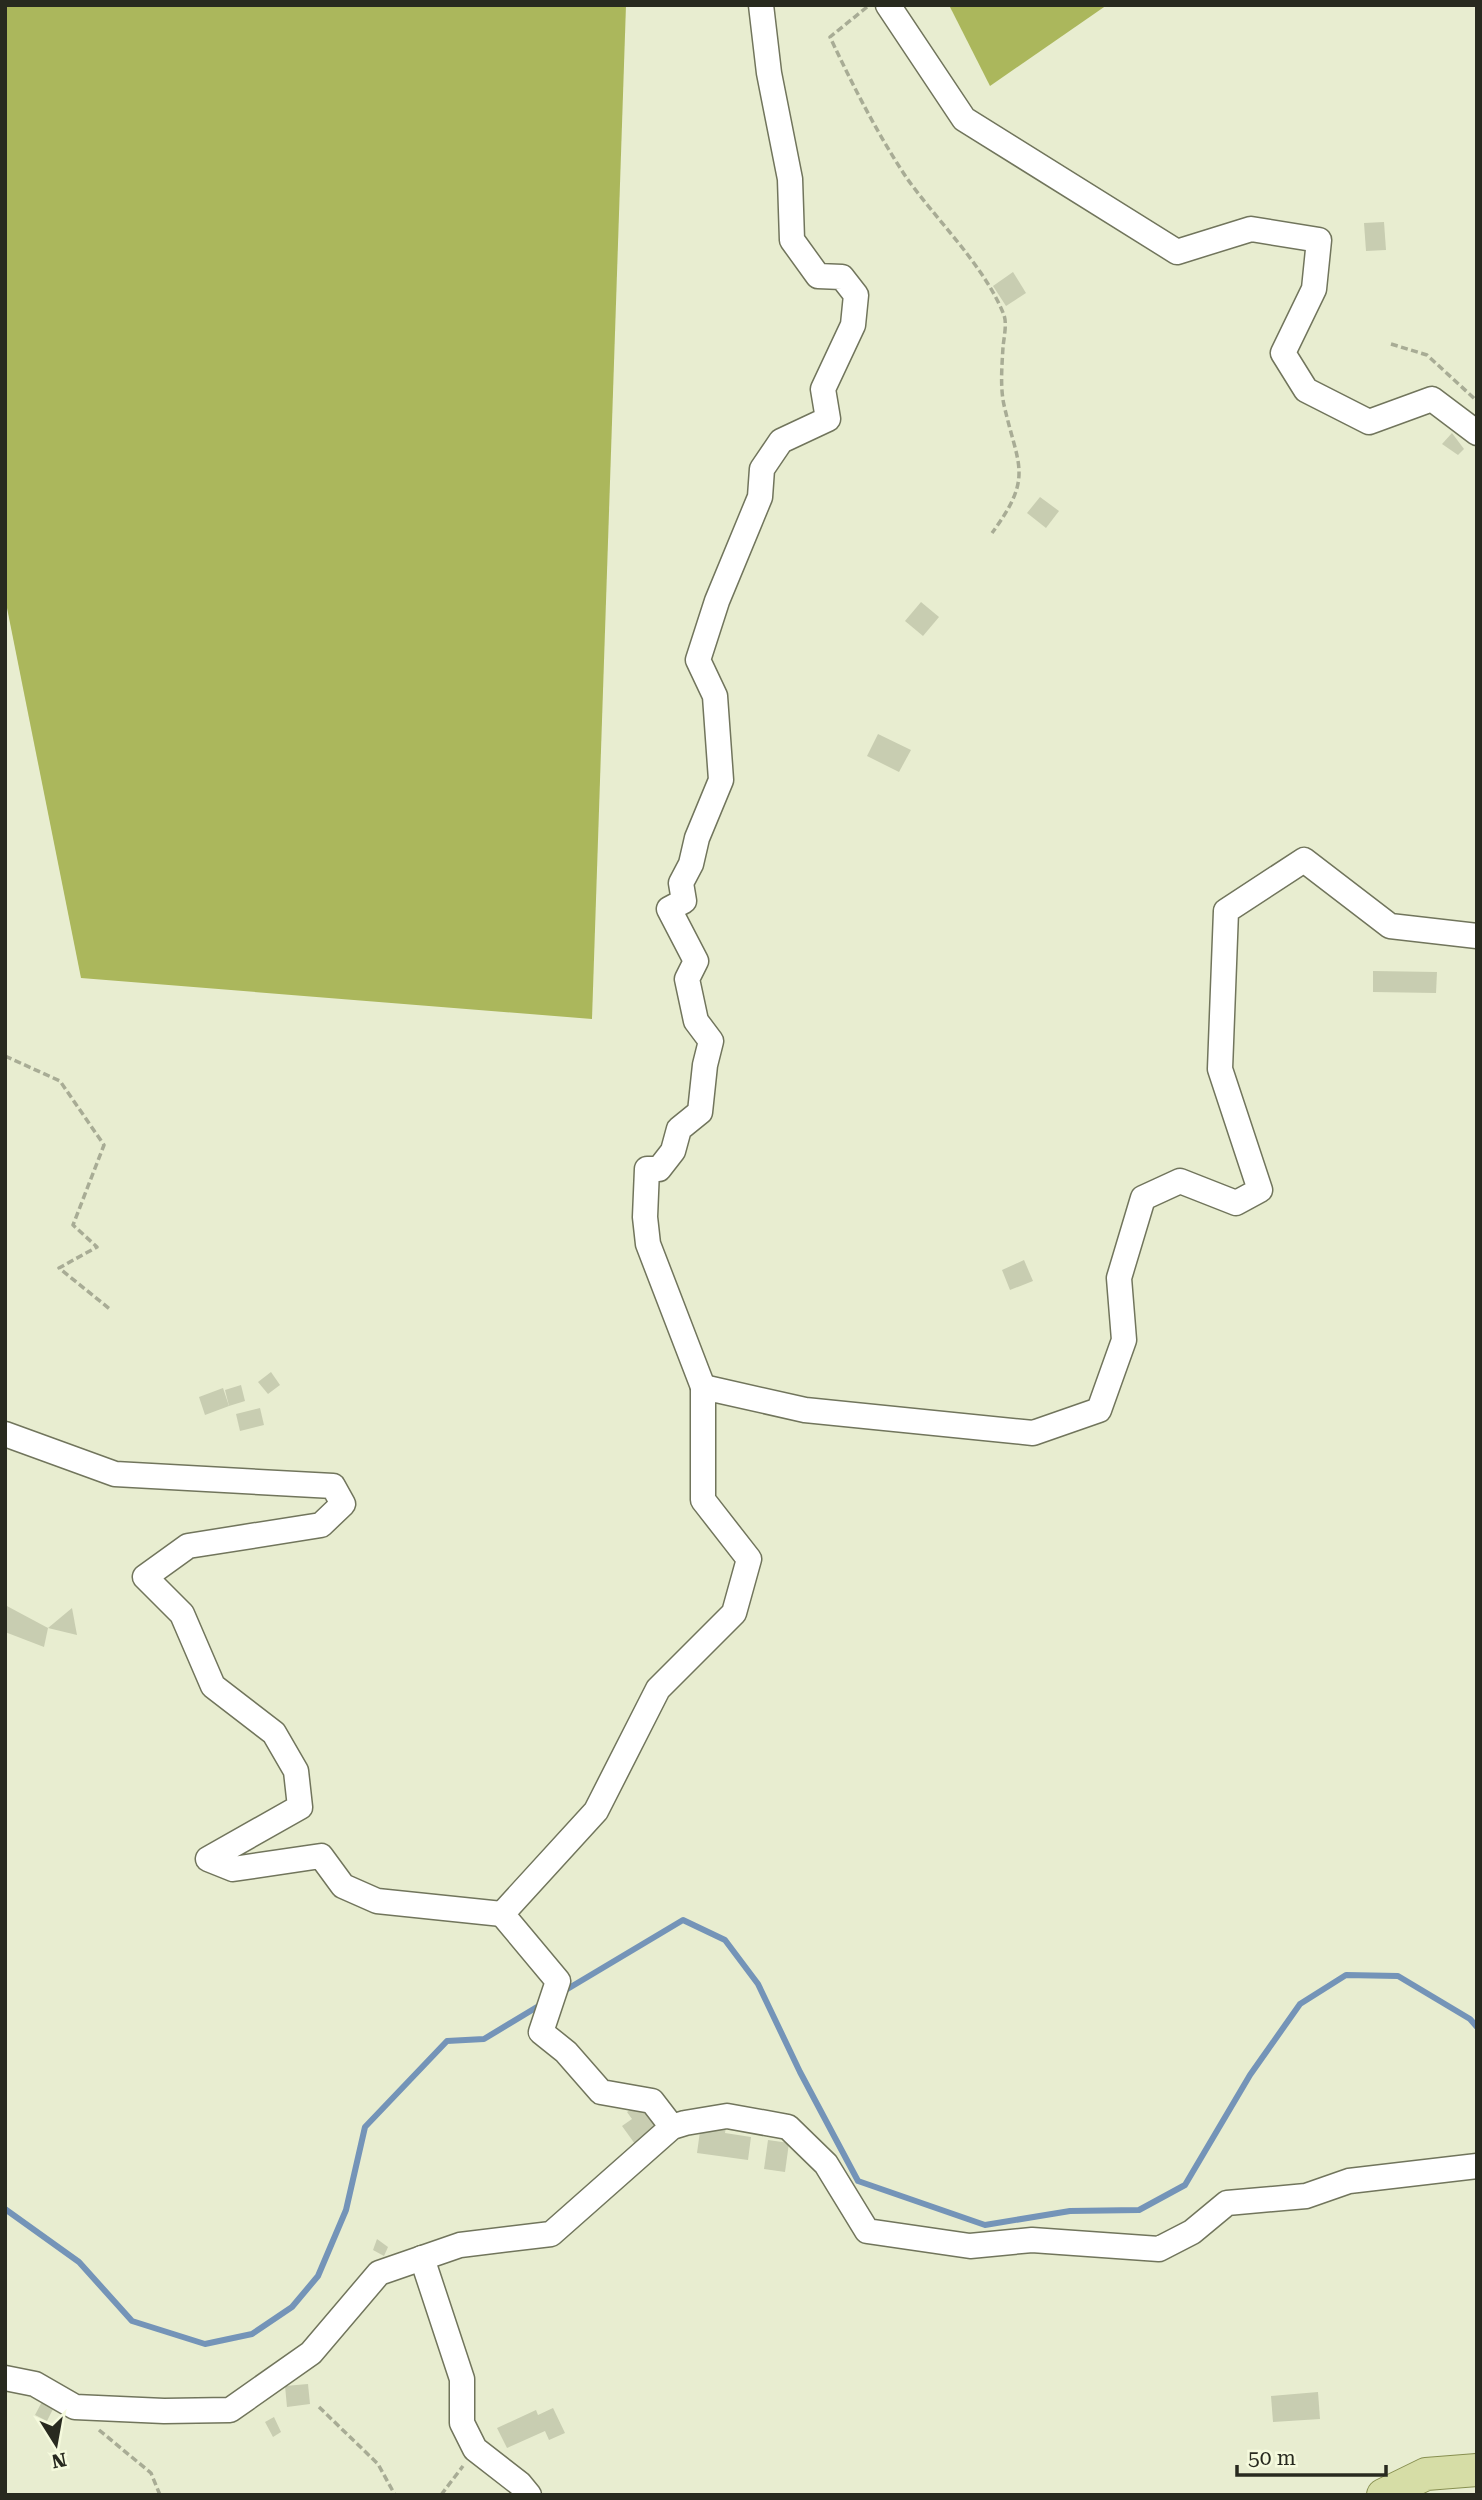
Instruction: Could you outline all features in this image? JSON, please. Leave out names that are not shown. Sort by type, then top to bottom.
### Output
[{"type":"main road","points":[[1383,2495],[1426,2474],[1477,2470]]},
{"type":"street","points":[[502,1914],[596,1811],[658,1689],[734,1614],[749,1559],[703,1500],[703,1387],[648,1244],[645,1217],[647,1169],[659,1169],[673,1151],[680,1129],[700,1112],[710,1041],[696,1021],[687,979],[696,961],[670,909],[684,901],[681,883],[691,864],[698,838],[721,780],[715,696],[698,660],[718,601],[760,497],[762,469],[782,441],[828,419],[822,389],[853,325],[856,295],[842,277],[818,276],[792,240],[790,179],[769,73],[761,5]]},
{"type":"street","points":[[888,5],[964,119],[1177,252],[1251,229],[1319,240],[1314,289],[1283,353],[1306,390],[1369,422],[1432,399],[1477,433]]},
{"type":"street","points":[[703,1387],[805,1410],[1033,1433],[1099,1410],[1124,1340],[1119,1278],[1143,1198],[1180,1181],[1236,1203],[1260,1190],[1220,1069],[1226,911],[1304,860],[1390,926],[1477,936]]},
{"type":"street","points":[[5,1434],[114,1474],[333,1486],[343,1504],[321,1525],[188,1546],[145,1577],[182,1614],[213,1686],[274,1733],[296,1771],[300,1807],[208,1859],[233,1869],[321,1856],[343,1886],[377,1901],[502,1914],[558,1981],[541,2032],[566,2052],[601,2091],[652,2101],[672,2127]]},
{"type":"street","points":[[5,2378],[35,2384],[75,2407],[164,2411],[230,2410],[311,2353],[379,2273],[460,2245],[551,2234],[672,2127],[727,2116],[788,2127],[827,2164],[867,2231],[970,2246],[1032,2240],[1158,2249],[1192,2232],[1227,2203],[1306,2196],[1349,2181],[1396,2178],[1477,2166]]},
{"type":"street","points":[[422,2258],[462,2379],[463,2423],[475,2449],[520,2484],[529,2495]]},
{"type":"path","points":[[869,5],[830,37],[848,77],[906,175],[984,279],[1005,318],[1003,402],[1020,463],[1018,487],[1007,513],[992,533]]},
{"type":"path","points":[[1391,344],[1427,355],[1477,401]]},
{"type":"path","points":[[5,1056],[60,1081],[104,1145],[73,1225],[97,1247],[59,1268],[111,1310]]},
{"type":"path","points":[[75,2407],[151,2473],[160,2495]]},
{"type":"path","points":[[319,2407],[378,2464],[395,2495]]},
{"type":"path","points":[[441,2495],[475,2449]]},
{"type":"green space","points":[[5,5],[626,5],[592,1019],[81,978],[5,598]]},
{"type":"green space","points":[[949,5],[1107,5],[990,86]]},
{"type":"building","points":[[1384,222],[1386,250],[1366,251],[1364,223]]},
{"type":"building","points":[[1013,272],[1026,293],[1006,306],[993,286]]},
{"type":"building","points":[[1452,433],[1464,449],[1458,455],[1442,444]]},
{"type":"building","points":[[1040,497],[1059,511],[1046,528],[1027,513]]},
{"type":"building","points":[[921,602],[939,617],[923,636],[905,621]]},
{"type":"building","points":[[878,734],[911,750],[899,772],[867,756]]},
{"type":"building","points":[[1373,971],[1437,972],[1436,993],[1373,992]]},
{"type":"building","points":[[1024,1260],[1033,1281],[1010,1290],[1002,1270]]},
{"type":"building","points":[[271,1372],[280,1385],[268,1394],[258,1382]]},
{"type":"building","points":[[241,1385],[245,1401],[229,1406],[225,1390]]},
{"type":"building","points":[[223,1388],[229,1406],[205,1415],[199,1397]]},
{"type":"building","points":[[260,1408],[264,1425],[240,1431],[236,1414]]},
{"type":"building","points":[[5,1605],[48,1628],[44,1647],[5,1632]]},
{"type":"building","points":[[72,1608],[77,1635],[48,1628]]},
{"type":"building","points":[[645,2100],[662,2125],[635,2144],[622,2126],[632,2119],[627,2112]]},
{"type":"building","points":[[701,2124],[726,2127],[725,2133],[751,2137],[748,2160],[697,2153]]},
{"type":"building","points":[[768,2140],[789,2143],[785,2172],[764,2169]]},
{"type":"building","points":[[377,2239],[388,2247],[384,2256],[373,2250]]},
{"type":"building","points":[[308,2384],[310,2404],[287,2407],[285,2386]]},
{"type":"building","points":[[1318,2392],[1320,2419],[1273,2422],[1271,2396]]},
{"type":"building","points":[[46,2394],[58,2399],[47,2421],[35,2415]]},
{"type":"building","points":[[553,2408],[565,2433],[549,2440],[545,2431],[507,2448],[497,2428],[536,2410],[538,2415]]},
{"type":"building","points":[[274,2417],[281,2432],[273,2437],[265,2422]]},
{"type":"waterway","points":[[564,1991],[683,1920],[725,1940],[758,1984],[800,2072],[858,2181],[985,2225],[1070,2211],[1139,2210],[1185,2185],[1250,2075],[1300,2004],[1346,1975],[1398,1976],[1470,2019],[1477,2027]]},
{"type":"waterway","points":[[5,2209],[79,2262],[132,2321],[205,2344],[252,2334],[292,2307],[318,2276],[346,2210],[365,2127],[447,2041],[484,2039],[542,2004]]}]
